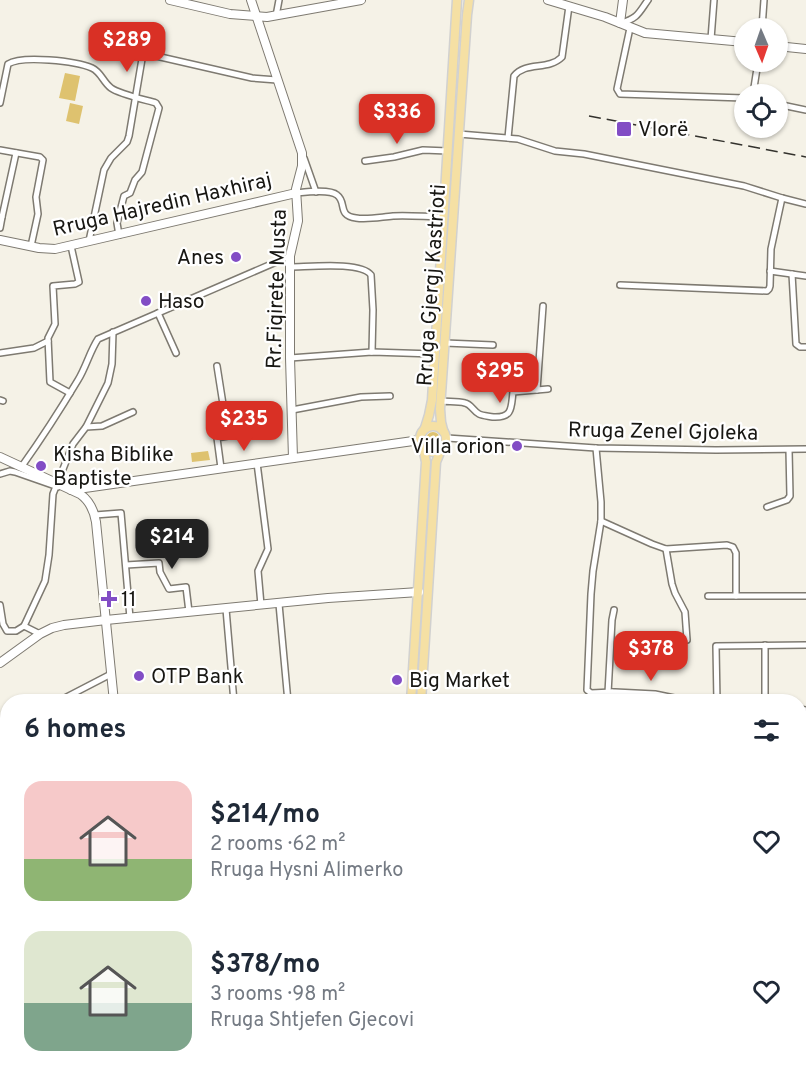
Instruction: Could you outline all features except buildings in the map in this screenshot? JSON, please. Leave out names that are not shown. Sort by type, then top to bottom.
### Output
[{"type":"main road","name":"Rruga Gjergj Kastrioti","points":[[425,428],[430,408],[457,0]]},
{"type":"main road","name":"Rruga Gjergj Kastrioti","points":[[445,434],[440,416],[469,0]]},
{"type":"main road","points":[[412,694],[426,462],[421,444],[422,432],[425,428],[434,425],[445,434],[444,447],[436,462],[422,694]]},
{"type":"main road","points":[[421,444],[430,452],[441,450]]},
{"type":"street","points":[[170,0],[230,14],[257,17],[276,15],[311,4],[361,0]]},
{"type":"street","points":[[251,0],[316,192]]},
{"type":"street","points":[[276,15],[279,0]]},
{"type":"street","points":[[548,0],[605,16],[630,28],[653,34],[734,41]]},
{"type":"street","points":[[620,23],[623,0]]},
{"type":"street","points":[[620,23],[636,17],[648,0]]},
{"type":"street","points":[[711,39],[714,0]]},
{"type":"street","points":[[763,18],[764,0]]},
{"type":"street","points":[[508,138],[514,76],[523,69],[550,65],[560,60],[569,6]]},
{"type":"street","points":[[630,28],[617,89],[620,94],[734,98]]},
{"type":"street","points":[[788,47],[806,49]]},
{"type":"street","points":[[89,242],[104,170],[111,158],[127,142],[143,53],[252,78],[277,80]]},
{"type":"street","points":[[0,103],[3,75],[8,64],[44,58],[91,67],[98,71],[111,88],[156,102],[159,108],[142,172],[135,180],[130,193],[124,196],[117,223],[119,235]]},
{"type":"street","points":[[788,106],[806,110]]},
{"type":"street","points":[[459,134],[527,141],[555,151],[584,154],[744,186],[806,204]]},
{"type":"street","points":[[0,150],[42,158],[36,197],[38,214],[30,246]]},
{"type":"street","points":[[365,161],[394,158],[423,150],[448,151]]},
{"type":"street","points":[[0,228],[16,153]]},
{"type":"street","name":"Rr.Fiqirete Musta","points":[[293,458],[290,256],[298,221],[296,193],[302,166],[302,153]]},
{"type":"street","points":[[296,193],[330,192],[339,196],[347,215],[356,218],[444,217]]},
{"type":"street","name":"Rruga Hajredin Haxhiraj","points":[[0,240],[55,249],[296,193]]},
{"type":"street","points":[[620,285],[767,291],[773,240],[782,198]]},
{"type":"street","points":[[70,393],[50,382],[48,338],[55,324],[52,286],[78,282],[71,246]]},
{"type":"street","points":[[22,466],[70,393],[98,339],[290,256]]},
{"type":"street","points":[[290,267],[345,266],[370,272],[373,310],[372,352]]},
{"type":"street","points":[[770,271],[806,276]]},
{"type":"street","points":[[792,274],[796,344],[806,347]]},
{"type":"street","points":[[537,390],[543,306]]},
{"type":"street","points":[[158,313],[176,353]]},
{"type":"street","points":[[0,604],[3,624],[7,631],[16,631],[24,626],[41,590],[47,570],[51,538],[51,504],[56,485],[73,444],[86,427],[108,383],[112,364],[113,332]]},
{"type":"street","points":[[0,353],[34,348],[48,341]]},
{"type":"street","points":[[445,343],[493,345]]},
{"type":"street","points":[[290,358],[372,352],[434,354]]},
{"type":"street","points":[[217,366],[228,436],[217,438],[221,468]]},
{"type":"street","points":[[441,401],[465,403],[481,415],[503,417],[510,411],[513,392],[548,389]]},
{"type":"street","points":[[291,410],[361,397],[390,396]]},
{"type":"street","points":[[86,427],[102,426],[133,412]]},
{"type":"street","name":"Rruga Zenel Gjoleka","points":[[445,434],[597,448],[806,449]]},
{"type":"street","points":[[71,490],[293,458],[421,444]]},
{"type":"street","points":[[597,448],[601,521],[591,594],[587,690],[591,693],[657,694]]},
{"type":"street","points":[[767,507],[787,500],[790,496],[789,450]]},
{"type":"street","points":[[0,457],[56,485]]},
{"type":"street","points":[[257,463],[268,549],[258,571],[261,605]]},
{"type":"street","points":[[0,474],[15,472],[71,490],[86,498],[94,512]]},
{"type":"street","points":[[90,487],[113,694]]},
{"type":"street","points":[[94,512],[122,513],[130,618]]},
{"type":"street","points":[[601,521],[666,549],[727,545],[733,547],[736,553],[736,596]]},
{"type":"street","points":[[666,549],[672,584],[685,612],[687,640]]},
{"type":"street","points":[[126,565],[159,563],[160,572],[169,589],[186,587],[189,612]]},
{"type":"street","points":[[0,663],[40,634],[64,625],[418,592]]},
{"type":"street","points":[[708,596],[806,596]]},
{"type":"street","points":[[279,604],[287,694]]},
{"type":"street","points":[[226,609],[233,694]]},
{"type":"street","points":[[610,692],[614,610]]},
{"type":"street","points":[[24,626],[40,634]]},
{"type":"street","points":[[765,645],[765,694]]},
{"type":"street","points":[[717,694],[716,646],[806,645]]},
{"type":"street","points":[[72,694],[111,674]]},
{"type":"shaded area","points":[[65,73],[80,76],[75,101],[59,98]]},
{"type":"shaded area","points":[[70,103],[83,106],[79,124],[66,121]]},
{"type":"shaded area","points":[[430,432],[436,432],[440,439],[436,446],[430,446],[426,442],[426,436]]},
{"type":"shaded area","points":[[208,451],[210,460],[192,462],[191,453]]},
{"type":"railway","points":[[589,116],[806,157]]},
{"type":"place","name":"Vlorë","points":[[624,129]]},
{"type":"place","name":"Anes","points":[[236,257]]},
{"type":"place","name":"Haso","points":[[146,301]]},
{"type":"place","name":"Villa orion","points":[[517,446]]},
{"type":"place","name":"Kisha Biblike Baptiste","points":[[41,466]]},
{"type":"place","name":"11","points":[[109,599]]},
{"type":"place","name":"OTP Bank","points":[[139,676]]},
{"type":"place","name":"Big Market","points":[[397,680]]}]
